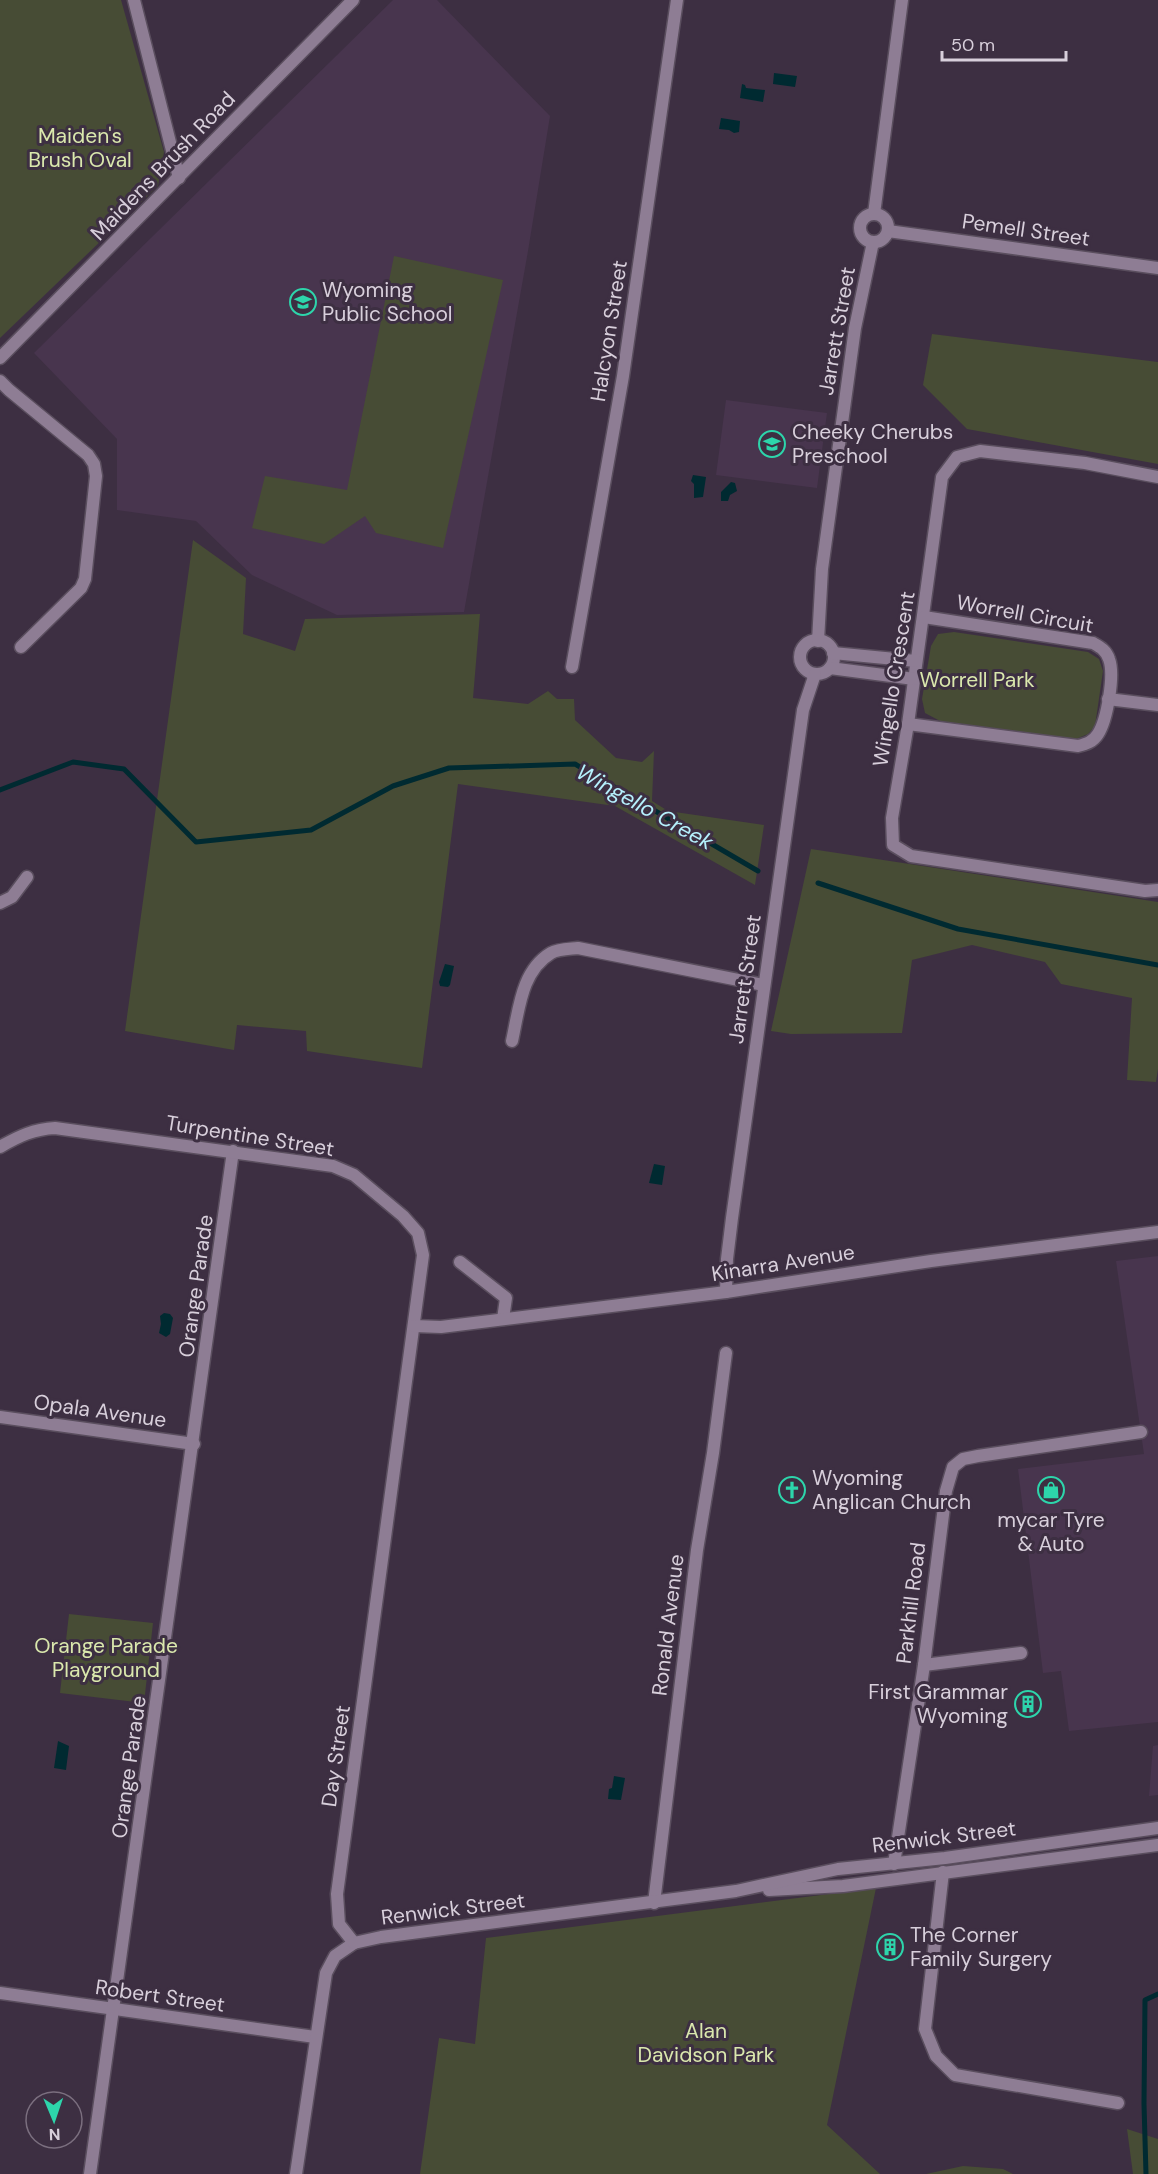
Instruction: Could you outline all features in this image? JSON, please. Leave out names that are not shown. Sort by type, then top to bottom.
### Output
[{"type":"street","points":[[134,0],[179,178]]},
{"type":"street","name":"Maidens Brush Road","points":[[0,358],[352,0]]},
{"type":"street","name":"Halcyon Street","points":[[572,667],[623,376],[677,0]]},
{"type":"street","points":[[873,214],[902,0]]},
{"type":"street","points":[[873,214],[885,219],[888,231],[884,238],[873,242],[864,239],[859,230],[864,217],[873,214]]},
{"type":"street","name":"Pemell Street","points":[[888,231],[1158,268]]},
{"type":"street","name":"Jarrett Street","points":[[818,640],[822,569],[855,328],[873,242]]},
{"type":"street","points":[[0,381],[88,455],[94,464],[96,476],[85,579],[81,588],[21,647]]},
{"type":"street","name":"Wingello Crescent","points":[[1158,477],[1085,463],[980,451],[957,457],[942,477],[924,617],[892,818],[893,845],[911,856],[1145,891],[1158,890]]},
{"type":"street","name":"Worrell Circuit","points":[[908,724],[1078,746],[1089,743],[1097,736],[1104,719],[1108,699],[1110,660],[1104,649],[1093,643],[924,617]]},
{"type":"street","points":[[818,640],[829,646],[834,661],[823,673],[815,674],[806,670],[800,656],[804,646],[818,640]]},
{"type":"street","points":[[833,653],[916,661]]},
{"type":"street","points":[[830,668],[914,679]]},
{"type":"street","name":"Jarrett Street","points":[[726,1292],[731,1228],[802,710],[815,674]]},
{"type":"street","points":[[1108,699],[1158,705]]},
{"type":"street","points":[[0,903],[12,897],[27,876]]},
{"type":"street","points":[[512,1041],[525,985],[533,967],[552,952],[578,948],[764,985]]},
{"type":"street","name":"Turpentine Street","points":[[0,1147],[39,1128],[55,1128],[333,1166],[354,1175],[403,1216],[418,1233],[423,1255],[414,1326]]},
{"type":"street","name":"Orange Parade","points":[[90,2174],[115,2009],[233,1152]]},
{"type":"street","name":"Kinarra Avenue","points":[[414,1326],[441,1327],[726,1292],[931,1261],[1158,1232]]},
{"type":"street","points":[[460,1262],[506,1298],[504,1319]]},
{"type":"street","name":"Day Street","points":[[354,1943],[339,1924],[337,1894],[414,1326]]},
{"type":"street","name":"Ronald Avenue","points":[[654,1903],[696,1550],[713,1453],[726,1353]]},
{"type":"street","name":"Opala Avenue","points":[[0,1417],[194,1444]]},
{"type":"street","name":"Parkhill Road","points":[[893,1878],[924,1665],[940,1527],[953,1467],[963,1459],[978,1456],[1141,1432]]},
{"type":"street","points":[[924,1665],[1021,1653]]},
{"type":"street","name":"Renwick Street","points":[[354,1943],[381,1937],[736,1891],[838,1869],[945,1858],[1158,1828]]},
{"type":"street","points":[[1054,1858],[1097,1846],[1158,1836]]},
{"type":"street","name":"Renwick Street","points":[[736,1891],[821,1887],[1158,1845]]},
{"type":"street","points":[[945,1858],[925,2029],[936,2056],[955,2075],[1118,2103]]},
{"type":"street","points":[[296,2174],[326,1973],[335,1956],[354,1943]]},
{"type":"street","name":"Robert Street","points":[[0,1993],[315,2037]]},
{"type":"shaded area","name":"Wyoming Public School","points":[[393,0],[437,0],[550,116],[464,612],[337,615],[252,575],[196,521],[117,510],[117,439],[34,353]]},
{"type":"shaded area","points":[[774,73],[797,76],[795,87],[773,84]]},
{"type":"shaded area","points":[[742,84],[746,88],[765,90],[763,102],[740,98]]},
{"type":"shaded area","points":[[721,118],[740,121],[739,132],[719,129]]},
{"type":"shaded area","name":"Cheeky Cherubs Preschool","points":[[726,400],[827,413],[817,488],[716,475]]},
{"type":"shaded area","points":[[693,475],[706,477],[703,497],[694,498],[694,484],[691,481]]},
{"type":"shaded area","points":[[731,482],[735,483],[737,491],[730,495],[728,501],[721,501],[721,492]]},
{"type":"shaded area","points":[[445,964],[454,966],[448,987],[440,986],[439,982]]},
{"type":"shaded area","points":[[654,1164],[665,1166],[662,1185],[649,1183]]},
{"type":"shaded area","points":[[1158,1256],[1158,1722],[1069,1731],[1061,1671],[1043,1673],[1018,1469],[1144,1454],[1116,1261]]},
{"type":"shaded area","points":[[164,1313],[170,1314],[173,1318],[170,1334],[166,1337],[159,1333],[160,1316]]},
{"type":"shaded area","points":[[58,1741],[69,1746],[66,1770],[54,1768]]},
{"type":"shaded area","points":[[1158,1745],[1158,1795],[1149,1796],[1153,1746]]},
{"type":"shaded area","points":[[614,1776],[625,1778],[621,1800],[608,1799]]},
{"type":"green space","name":"Maiden's Brush Oval","points":[[0,0],[121,0],[164,152],[158,186],[0,338]]},
{"type":"green space","points":[[394,256],[503,280],[443,548],[376,533],[365,516],[324,544],[252,528],[265,476],[347,490]]},
{"type":"green space","points":[[932,334],[1158,362],[1158,464],[967,429],[923,385]]},
{"type":"green space","points":[[193,540],[246,578],[243,634],[295,651],[305,619],[480,614],[473,698],[528,704],[548,691],[557,699],[574,699],[575,720],[616,758],[642,762],[654,751],[652,801],[668,811],[764,825],[755,885],[615,806],[458,784],[422,1068],[307,1051],[306,1031],[237,1025],[234,1050],[125,1031]]},
{"type":"green space","name":"Worrell Park","points":[[954,632],[1088,652],[1099,659],[1103,671],[1095,726],[1088,734],[1076,739],[940,721],[925,713],[922,699],[931,646],[938,634]]},
{"type":"green space","points":[[811,849],[1158,902],[1158,1069],[1156,1082],[1127,1080],[1132,998],[1061,984],[1045,962],[972,945],[912,960],[902,1033],[791,1034],[771,1031]]},
{"type":"green space","name":"Orange Parade Playground","points":[[69,1614],[153,1623],[144,1703],[60,1693]]},
{"type":"green space","name":"Alan Davidson Park","points":[[876,1888],[827,2125],[880,2174],[420,2174],[439,2038],[475,2044],[486,1938]]},
{"type":"green space","points":[[1127,2129],[1158,2139],[1158,2174],[1133,2174]]},
{"type":"green space","points":[[963,2166],[1003,2169],[1013,2174],[926,2174]]},
{"type":"waterway","name":"Wingello Creek","points":[[0,790],[73,762],[124,769],[196,842],[311,830],[393,786],[449,768],[575,764],[758,871]]},
{"type":"waterway","name":"Wingello Creek","points":[[818,883],[958,929],[1158,965]]},
{"type":"waterway","points":[[1146,2174],[1145,2000],[1158,1994]]},
{"type":"place","name":"Wyoming Public School","points":[[303,302]]},
{"type":"place","name":"Cheeky Cherubs Preschool","points":[[772,444]]},
{"type":"place","name":"Wyoming Anglican Church","points":[[792,1490]]},
{"type":"place","name":"mycar Tyre & Auto","points":[[1051,1490]]},
{"type":"place","name":"First Grammar Wyoming","points":[[1028,1704]]},
{"type":"place","name":"The Corner Family Surgery","points":[[890,1947]]}]
